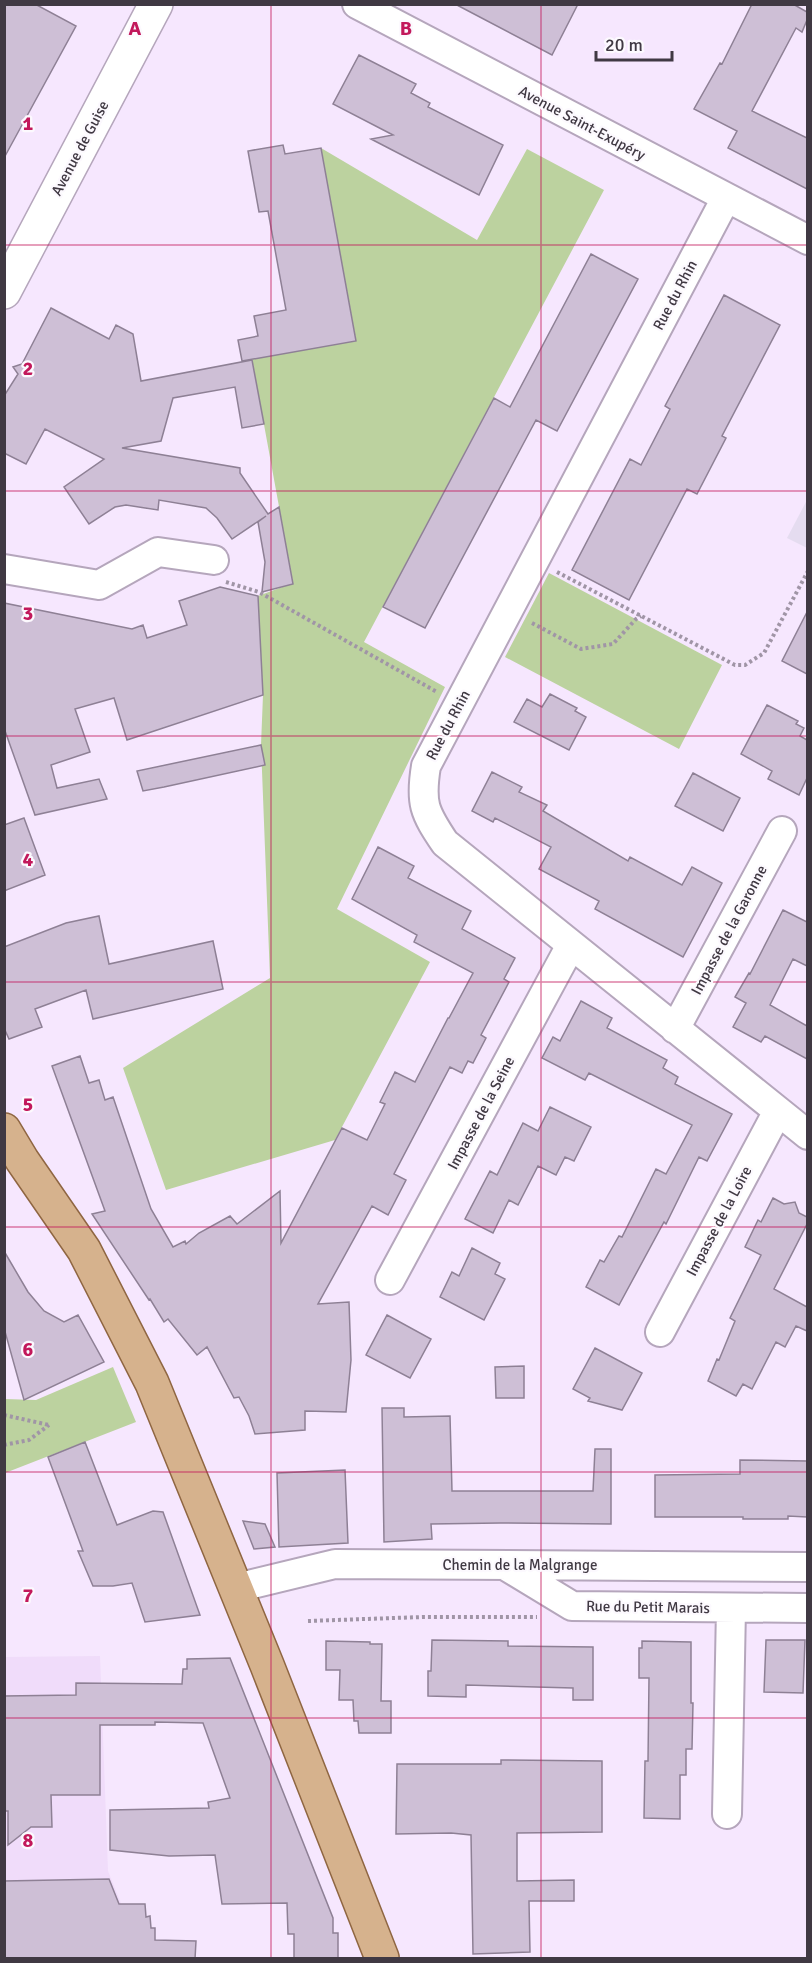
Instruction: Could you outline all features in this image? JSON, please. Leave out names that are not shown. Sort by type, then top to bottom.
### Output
[{"type":"main road","points":[[4,1130],[22,1161],[84,1250],[152,1383],[236,1588],[382,1959]]},
{"type":"street","name":"Avenue de Guise","points":[[4,292],[156,4]]},
{"type":"street","name":"Avenue Saint-Exupéry","points":[[357,4],[807,240]]},
{"type":"street","name":"Rue du Rhin","points":[[726,198],[426,766],[422,793],[430,821],[445,843],[807,1135]]},
{"type":"street","points":[[4,569],[99,585],[158,552],[214,560]]},
{"type":"street","name":"Impasse de la Garonne","points":[[675,1029],[782,831]]},
{"type":"street","name":"Impasse de la Seine","points":[[390,1280],[572,945]]},
{"type":"street","name":"Impasse de la Loire","points":[[660,1332],[778,1111]]},
{"type":"street","name":"Chemin de la Malgrange","points":[[236,1588],[335,1564],[807,1567]]},
{"type":"street","name":"Rue du Petit Marais","points":[[504,1564],[572,1606],[807,1608]]},
{"type":"street","name":"Rue du Petit Marais","points":[[727,1814],[731,1608]]},
{"type":"path","points":[[214,560],[221,580],[259,592],[459,704]]},
{"type":"path","points":[[535,561],[735,665],[746,665],[764,653],[807,571]]},
{"type":"path","points":[[509,611],[581,649],[613,644],[636,619],[642,616]]},
{"type":"path","points":[[4,1414],[49,1425],[29,1440],[4,1445]]},
{"type":"path","points":[[308,1621],[423,1617],[538,1617]]},
{"type":"shaded area","points":[[807,500],[807,548],[787,538]]},
{"type":"shaded area","points":[[100,1656],[108,1871],[143,1958],[5,1958],[4,1657]]},
{"type":"green space","points":[[321,148],[477,240],[527,149],[604,190],[364,642],[445,687],[337,909],[430,962],[335,1140],[166,1190],[123,1068],[270,978],[261,745],[263,695],[258,596],[293,583],[252,359],[356,340]]},
{"type":"green space","points":[[549,573],[722,665],[679,749],[505,657]]},
{"type":"green space","points":[[113,1367],[136,1422],[5,1473],[5,1399],[36,1400]]},
{"type":"building","points":[[4,4],[35,4],[76,26],[4,158]]},
{"type":"building","points":[[455,4],[578,4],[552,55]]},
{"type":"building","points":[[752,4],[793,4],[807,12],[807,20],[802,32],[796,28],[752,111],[807,138],[807,189],[728,148],[737,131],[694,109],[720,63],[722,64]]},
{"type":"building","points":[[359,55],[416,84],[411,93],[430,103],[428,107],[503,145],[479,195],[371,139],[393,135],[333,104]]},
{"type":"building","points":[[283,145],[285,154],[321,148],[356,341],[242,361],[238,340],[258,336],[254,316],[286,310],[268,211],[259,212],[248,151]]},
{"type":"building","points":[[591,254],[638,279],[557,431],[536,420],[425,628],[383,607],[494,398],[510,407]]},
{"type":"building","points":[[724,295],[780,325],[722,436],[726,438],[697,494],[687,489],[629,600],[572,570],[630,459],[641,465],[670,409],[665,406]]},
{"type":"building","points":[[51,308],[109,339],[116,325],[133,334],[141,381],[252,360],[264,424],[242,428],[235,387],[173,398],[161,441],[122,448],[240,468],[240,473],[268,514],[279,507],[293,584],[262,592],[265,562],[258,522],[266,516],[232,539],[217,518],[206,508],[159,500],[158,510],[126,505],[115,507],[89,524],[64,487],[104,459],[45,429],[26,464],[4,453],[4,396],[18,374],[13,367],[22,364]]},
{"type":"building","points":[[220,587],[258,596],[263,695],[127,740],[114,698],[75,709],[90,752],[51,765],[57,788],[99,779],[107,799],[35,815],[4,728],[4,603],[132,629],[143,625],[147,638],[187,625],[179,601]]},
{"type":"building","points":[[807,612],[807,674],[782,661]]},
{"type":"building","points":[[550,694],[577,708],[575,711],[586,717],[569,750],[514,722],[527,699],[542,707]]},
{"type":"building","points":[[767,705],[798,721],[796,724],[804,728],[800,736],[807,740],[807,778],[799,795],[768,779],[772,771],[741,754]]},
{"type":"building","points":[[261,745],[265,765],[164,787],[143,791],[137,771]]},
{"type":"building","points":[[492,772],[522,787],[519,792],[547,805],[543,811],[628,861],[630,857],[682,885],[692,867],[722,883],[683,957],[595,909],[599,901],[539,869],[551,847],[495,818],[493,822],[472,811]]},
{"type":"building","points":[[693,773],[740,798],[723,831],[675,806]]},
{"type":"building","points":[[24,818],[45,875],[4,891],[4,825]]},
{"type":"building","points":[[378,847],[414,866],[408,878],[471,911],[462,929],[515,958],[504,979],[509,982],[481,1035],[486,1038],[473,1063],[468,1061],[462,1073],[450,1067],[394,1174],[406,1180],[388,1215],[372,1206],[318,1304],[349,1302],[351,1360],[346,1412],[305,1411],[305,1430],[255,1434],[239,1397],[234,1398],[207,1347],[197,1355],[168,1319],[164,1322],[92,1214],[105,1211],[52,1066],[80,1056],[89,1083],[99,1080],[105,1100],[113,1097],[151,1209],[173,1247],[185,1241],[186,1244],[199,1233],[230,1216],[237,1224],[280,1191],[281,1243],[342,1128],[367,1140],[385,1104],[380,1102],[395,1072],[415,1082],[473,973],[414,942],[417,935],[352,899]]},
{"type":"building","points":[[783,910],[807,922],[807,966],[793,959],[770,1005],[807,1026],[807,1059],[765,1036],[761,1042],[733,1027],[746,1003],[735,997],[750,974]]},
{"type":"building","points":[[99,916],[109,964],[213,941],[223,989],[93,1019],[86,990],[35,1009],[42,1027],[9,1039],[4,1028],[4,947],[66,923]]},
{"type":"building","points":[[581,1001],[612,1018],[607,1028],[667,1060],[663,1068],[678,1077],[675,1084],[732,1114],[707,1161],[699,1157],[666,1224],[664,1222],[619,1305],[586,1287],[600,1260],[604,1262],[619,1236],[622,1237],[656,1169],[666,1174],[692,1125],[589,1073],[585,1080],[542,1058],[553,1037],[560,1041]]},
{"type":"building","points":[[550,1107],[591,1127],[574,1161],[565,1157],[556,1175],[538,1166],[518,1205],[509,1200],[493,1233],[465,1219],[490,1171],[497,1175],[523,1123],[538,1131]]},
{"type":"building","points":[[773,1198],[784,1204],[795,1202],[799,1213],[807,1217],[807,1224],[774,1289],[807,1307],[807,1331],[796,1326],[785,1347],[776,1342],[752,1389],[743,1384],[736,1396],[708,1381],[735,1321],[730,1318],[761,1255],[745,1247],[758,1220],[761,1222]]},
{"type":"building","points":[[472,1248],[500,1263],[495,1274],[505,1279],[484,1320],[440,1297],[452,1272],[459,1276]]},
{"type":"building","points":[[4,1251],[28,1292],[44,1311],[64,1322],[78,1315],[104,1362],[24,1400],[4,1328]]},
{"type":"building","points":[[387,1315],[431,1339],[410,1378],[366,1355]]},
{"type":"building","points":[[595,1348],[642,1373],[622,1410],[588,1401],[590,1398],[573,1389]]},
{"type":"building","points":[[524,1366],[524,1398],[496,1398],[495,1367]]},
{"type":"building","points":[[382,1408],[404,1408],[404,1417],[450,1416],[452,1491],[593,1491],[595,1449],[611,1449],[611,1524],[431,1524],[432,1539],[384,1542]]},
{"type":"building","points":[[85,1442],[117,1525],[153,1511],[163,1512],[200,1615],[145,1622],[132,1583],[93,1586],[78,1551],[83,1551],[48,1457]]},
{"type":"building","points":[[740,1460],[807,1461],[807,1517],[743,1519],[743,1517],[655,1517],[655,1475],[740,1474]]},
{"type":"building","points":[[345,1470],[348,1543],[279,1547],[277,1473]]},
{"type":"building","points":[[243,1521],[265,1524],[275,1547],[254,1549]]},
{"type":"building","points":[[432,1640],[508,1641],[508,1646],[593,1647],[593,1700],[573,1700],[573,1688],[466,1685],[466,1697],[428,1696]]},
{"type":"building","points":[[766,1640],[805,1640],[803,1693],[764,1692]]},
{"type":"building","points":[[326,1641],[382,1644],[381,1701],[391,1701],[391,1733],[359,1733],[358,1721],[354,1721],[353,1700],[339,1700],[340,1670],[326,1670]]},
{"type":"building","points":[[642,1641],[691,1642],[692,1749],[686,1749],[686,1775],[680,1775],[680,1819],[644,1818],[645,1761],[648,1761],[649,1678],[639,1678],[639,1648],[642,1648]]},
{"type":"building","points":[[230,1658],[333,1918],[333,1933],[338,1933],[338,1959],[294,1959],[294,1934],[288,1934],[287,1903],[222,1904],[215,1855],[169,1856],[110,1850],[110,1810],[209,1808],[208,1802],[230,1798],[203,1723],[155,1722],[155,1725],[100,1725],[100,1795],[51,1795],[52,1827],[31,1827],[8,1845],[8,1811],[4,1811],[4,1696],[76,1695],[76,1683],[182,1684],[183,1669],[187,1669],[187,1659]]},
{"type":"building","points":[[501,1760],[602,1761],[602,1832],[517,1833],[517,1881],[574,1880],[574,1901],[529,1901],[530,1952],[473,1954],[471,1835],[396,1834],[397,1764],[501,1764]]},
{"type":"building","points":[[109,1879],[119,1904],[145,1904],[146,1917],[150,1916],[151,1928],[155,1928],[155,1940],[196,1941],[195,1959],[4,1959],[4,1881]]}]
